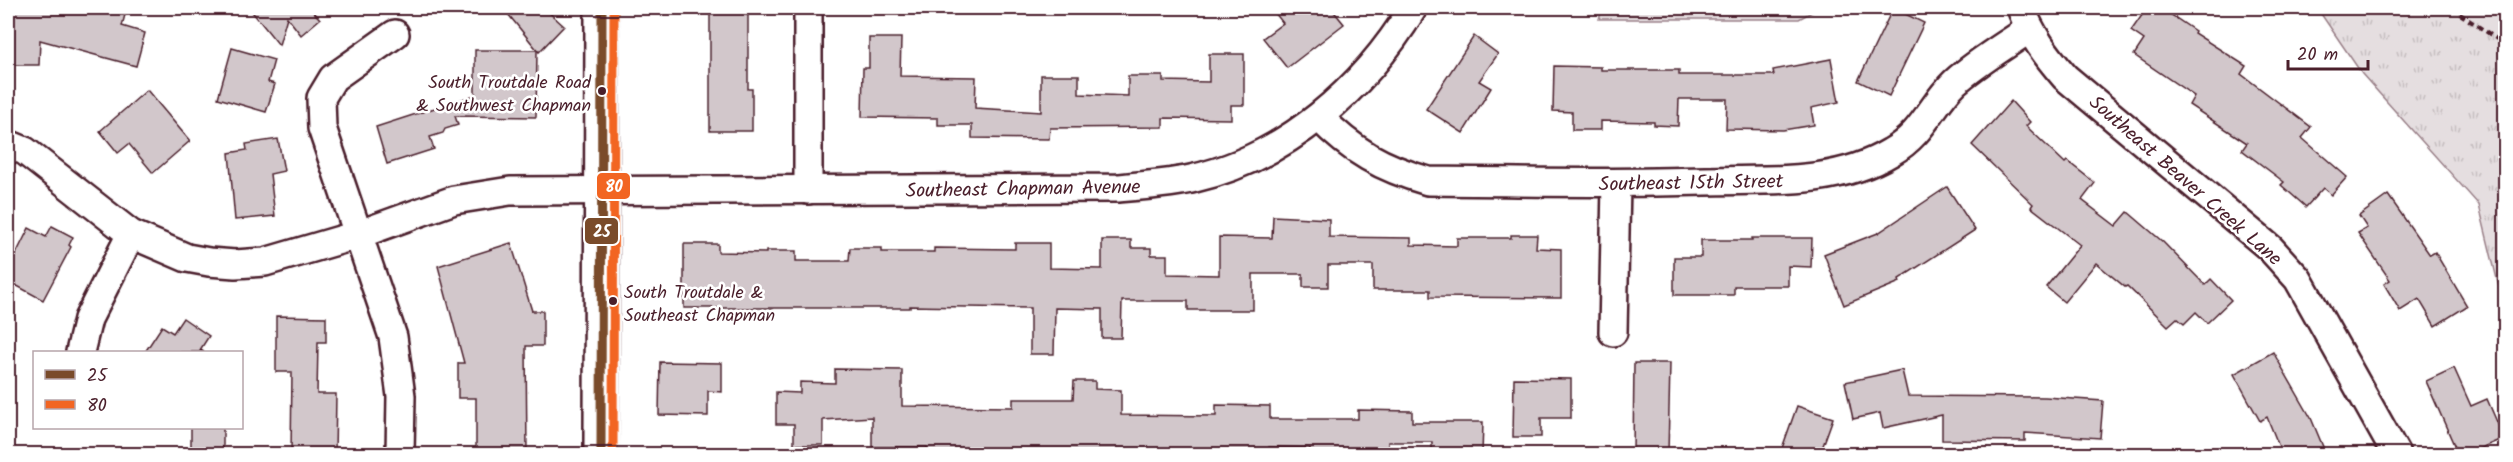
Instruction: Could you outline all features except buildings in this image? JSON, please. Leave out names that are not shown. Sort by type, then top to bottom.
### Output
[{"type":"main road","points":[[601,454],[602,8]]},
{"type":"street","points":[[808,8],[808,190]]},
{"type":"street","name":"Southeast Chapman Avenue","points":[[8,144],[25,151],[131,234],[187,258],[235,264],[266,262],[357,235],[454,200],[510,191],[1118,189],[1191,179],[1253,158],[1283,141],[1319,117],[1364,76],[1385,51],[1413,8]]},
{"type":"street","name":"Southeast 15th Street","points":[[1319,117],[1340,139],[1365,157],[1398,172],[1428,180],[1616,184],[1796,180],[1829,176],[1862,166],[1892,152],[1918,132],[1935,106],[1955,82],[2025,18]]},
{"type":"street","name":"Southeast Beaver Creek Lane","points":[[2025,18],[2046,54],[2065,77],[2270,248],[2298,279],[2396,454]]},
{"type":"street","points":[[395,34],[333,78],[321,98],[322,128],[393,337],[400,396],[400,454]]},
{"type":"street","points":[[1613,332],[1616,184]]},
{"type":"street","points":[[80,351],[88,319],[131,234]]},
{"type":"path","points":[[2451,8],[2505,45]]},
{"type":"path","points":[[2491,8],[2505,12]]},
{"type":"green space","points":[[1603,8],[1819,8],[1799,19],[1599,19]]},
{"type":"green space","points":[[2317,8],[2505,8],[2505,312],[2479,205],[2362,74]]},
{"type":"transit line","name":"25","points":[[601,454],[602,8]]},
{"type":"transit line","name":"80","points":[[613,454],[614,8]]},
{"type":"place","name":"South Troutdale Road & Southwest Chapman","points":[[602,91]]},
{"type":"place","name":"South Troutdale & Southeast Chapman","points":[[613,301]]}]
